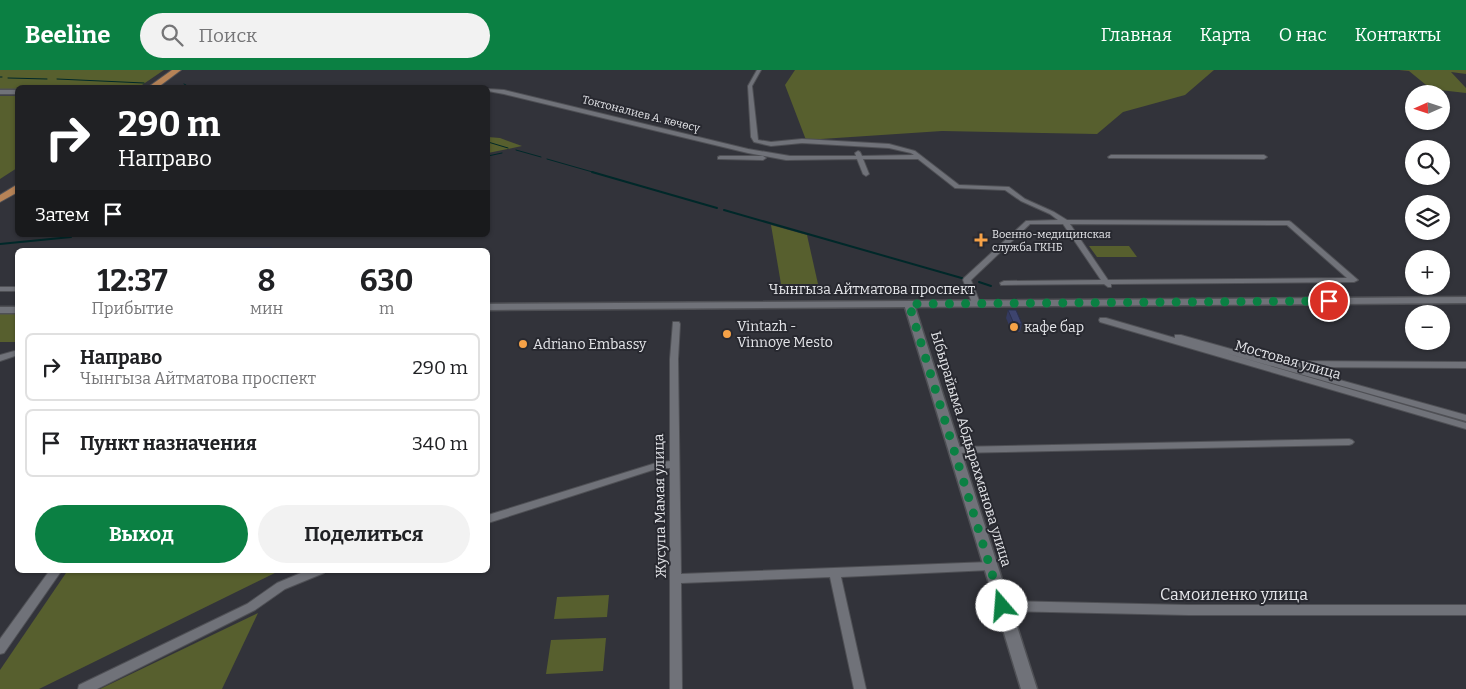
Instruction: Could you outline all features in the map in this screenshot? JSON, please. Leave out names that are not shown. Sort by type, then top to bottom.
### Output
[{"type":"main road","points":[[156,85],[180,72]]},
{"type":"main road","points":[[166,85],[180,72]]},
{"type":"main road","points":[[0,92],[15,92]]},
{"type":"main road","points":[[2,194],[15,179]]},
{"type":"main road","points":[[2,194],[15,188]]},
{"type":"main road","name":"Чынгыза Айтматова проспект","points":[[490,307],[1466,300]]},
{"type":"main road","points":[[0,310],[15,310]]},
{"type":"street","points":[[759,70],[750,86],[756,140],[771,144],[802,142],[889,146],[913,152],[957,187],[1007,188],[1023,200],[1052,213],[1065,222],[1107,284]]},
{"type":"street","name":"Токтоналиев А. көчөсү","points":[[490,90],[504,92],[737,149],[790,158]]},
{"type":"street","points":[[851,144],[857,149],[866,174]]},
{"type":"street","points":[[732,158],[739,154],[737,149]]},
{"type":"street","points":[[720,158],[920,157]]},
{"type":"street","points":[[1111,157],[1264,157]]},
{"type":"street","points":[[976,303],[967,280],[1028,222],[1289,223],[1354,280],[1107,284],[1004,283]]},
{"type":"street","points":[[0,289],[15,289]]},
{"type":"street","name":"Ыбырайыма Абдырахманова улица","points":[[909,304],[1028,689]]},
{"type":"street","name":"Мостовая улица","points":[[1276,364],[1117,319],[1108,320],[1466,426]]},
{"type":"street","name":"Жусупа Мамая улица","points":[[676,324],[674,359],[676,689]]},
{"type":"street","points":[[0,358],[15,353]]},
{"type":"street","points":[[1276,364],[1466,364]]},
{"type":"street","points":[[1276,364],[1466,418]]},
{"type":"street","points":[[954,450],[1349,442]]},
{"type":"street","points":[[490,518],[659,465],[674,464]]},
{"type":"street","points":[[676,578],[990,566]]},
{"type":"street","points":[[0,649],[54,573]]},
{"type":"street","points":[[84,689],[251,607],[280,586],[312,573]]},
{"type":"street","points":[[836,573],[860,689]]},
{"type":"street","name":"Самоиленко улица","points":[[1002,606],[1188,610],[1466,610]]},
{"type":"green space","points":[[0,70],[164,70],[142,85],[15,85],[15,89],[0,90]]},
{"type":"green space","points":[[795,70],[1214,70],[1185,95],[1123,112],[1097,134],[942,131],[806,140],[785,85]]},
{"type":"green space","points":[[1399,70],[1466,70],[1466,74],[1451,72],[1466,88],[1466,93],[1450,91],[1450,85],[1426,85],[1409,71]]},
{"type":"green space","points":[[0,96],[15,96],[15,169],[0,179]]},
{"type":"green space","points":[[490,137],[500,138],[522,146],[490,153]]},
{"type":"green space","points":[[771,225],[807,235],[818,284],[781,284]]},
{"type":"green space","points":[[1089,246],[1129,246],[1137,257],[1097,257]]},
{"type":"green space","points":[[0,314],[15,314],[15,342],[0,342]]},
{"type":"green space","points":[[66,573],[275,573],[39,689],[0,689],[0,670]]},
{"type":"green space","points":[[609,595],[607,617],[554,619],[557,597]]},
{"type":"green space","points":[[258,613],[222,689],[100,689]]},
{"type":"green space","points":[[606,638],[603,671],[546,674],[551,640]]},
{"type":"building","points":[[1008,310],[1016,310],[1022,324],[1014,324]]},
{"type":"waterway","points":[[8,78],[47,79]]},
{"type":"waterway","points":[[57,79],[144,83]]},
{"type":"waterway","points":[[490,143],[508,148]]},
{"type":"waterway","points":[[516,150],[541,157]]},
{"type":"waterway","points":[[490,156],[502,153]]},
{"type":"waterway","points":[[547,159],[596,173]]},
{"type":"waterway","points":[[592,172],[717,208]]},
{"type":"waterway","points":[[724,210],[965,279]]},
{"type":"waterway","points":[[0,244],[71,237]]},
{"type":"waterway","points":[[979,282],[991,286]]},
{"type":"waterway","points":[[1229,354],[1466,422]]},
{"type":"place","name":"Военно-медицинская служба ГКНБ","points":[[981,240]]},
{"type":"place","name":"кафе бар","points":[[1014,327]]},
{"type":"place","name":"Vintazh - Vinnoye Mesto","points":[[727,334]]},
{"type":"place","name":"Adriano Embassy","points":[[523,344]]},
{"type":"route","points":[[1002,606],[909,304],[1329,301]]}]
